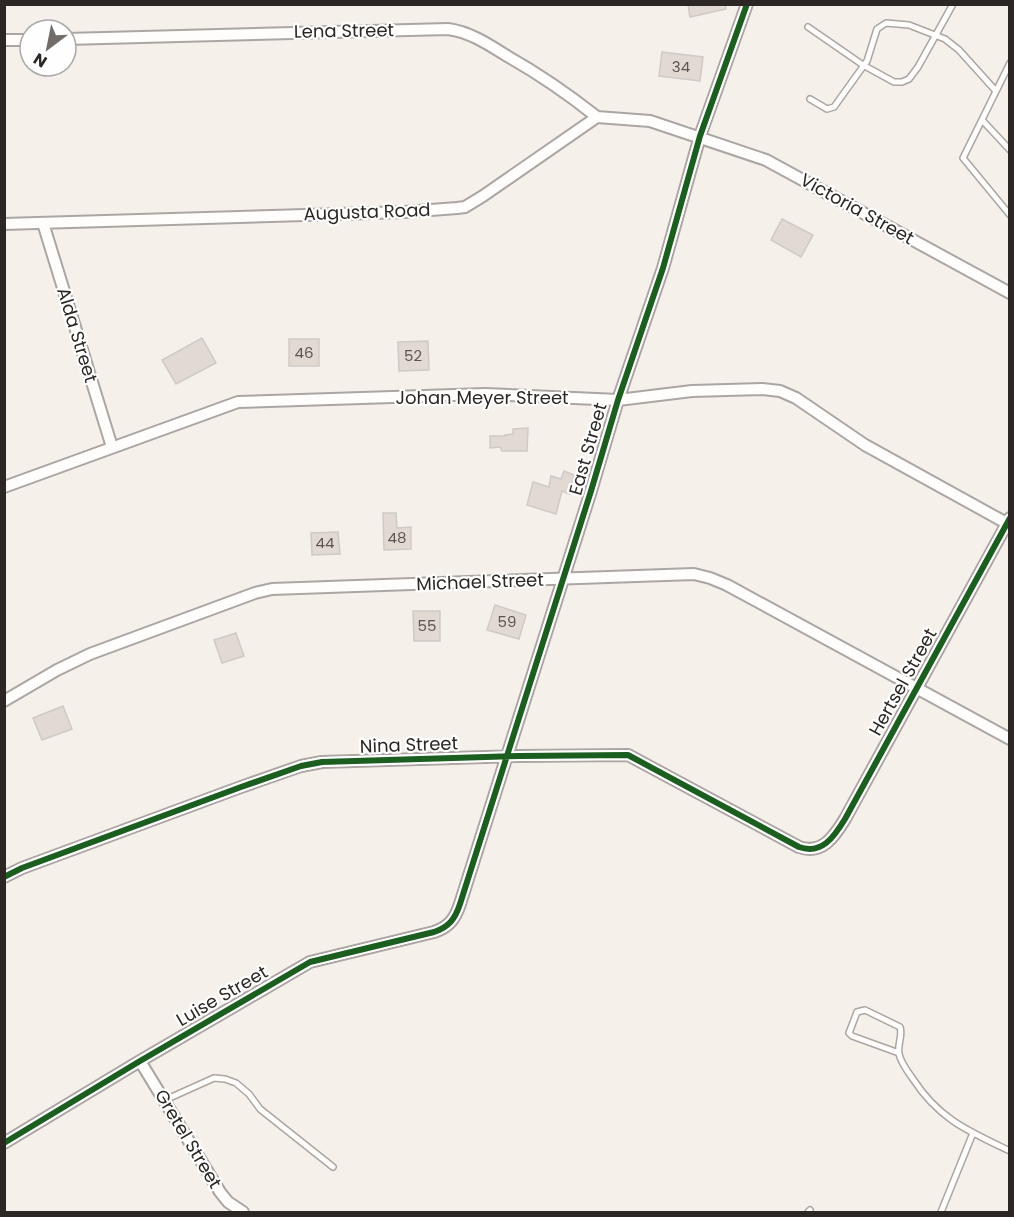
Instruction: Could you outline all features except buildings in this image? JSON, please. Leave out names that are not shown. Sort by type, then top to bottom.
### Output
[{"type":"street","name":"East Street","points":[[460,904],[618,400],[663,268],[700,136],[747,4]]},
{"type":"street","name":"Lena Street","points":[[78,39],[448,29],[469,34],[550,81],[597,117]]},
{"type":"street","points":[[597,117],[650,121],[700,136]]},
{"type":"street","name":"Augusta Road","points":[[4,224],[405,212],[458,208],[477,200],[597,117]]},
{"type":"street","name":"Victoria Street","points":[[700,136],[766,160],[1010,293]]},
{"type":"street","name":"Alda Street","points":[[43,223],[112,447]]},
{"type":"street","name":"Johan Meyer Street","points":[[4,487],[238,402],[485,394],[618,400],[692,391],[771,390],[796,398],[865,445],[1009,522]]},
{"type":"street","name":"Hertsel Street","points":[[812,850],[826,844],[837,832],[1009,522]]},
{"type":"street","name":"Michael Street","points":[[4,701],[90,654],[255,592],[272,589],[694,574],[727,585],[1010,739]]},
{"type":"street","name":"Nina Street","points":[[4,877],[22,868],[241,787],[310,764],[506,757],[616,754],[634,757],[799,847],[812,850]]},
{"type":"street","name":"Luise Street","points":[[4,1143],[140,1060],[310,962],[442,930],[454,919],[460,904]]},
{"type":"street","name":"Gretel Street","points":[[140,1060],[220,1192],[228,1202],[243,1212]]},
{"type":"lane","points":[[808,27],[863,65],[894,82],[906,81],[913,75],[938,35],[954,4]]},
{"type":"lane","points":[[810,99],[827,109],[834,107],[870,56],[874,36],[882,24],[909,26],[938,35],[959,50],[995,90]]},
{"type":"lane","points":[[1010,63],[963,158],[1010,215]]},
{"type":"lane","points":[[1003,76],[1010,82]]},
{"type":"lane","points":[[982,120],[1010,150]]},
{"type":"lane","points":[[899,1053],[852,1036],[849,1033],[850,1028],[857,1012],[865,1011],[900,1027],[902,1032],[899,1053],[903,1065],[923,1095],[938,1111],[973,1133],[1010,1151]]},
{"type":"lane","points":[[165,1100],[214,1078],[236,1083],[249,1094],[260,1109],[333,1167]]},
{"type":"lane","points":[[941,1212],[973,1133]]},
{"type":"cycle path","points":[[4,1143],[310,962],[434,932],[444,928],[454,918],[618,400],[663,268],[700,136],[747,4]]},
{"type":"cycle path","points":[[4,877],[22,868],[241,787],[301,766],[322,762],[628,755],[799,847],[814,849],[832,838],[845,819],[1010,518]]}]
